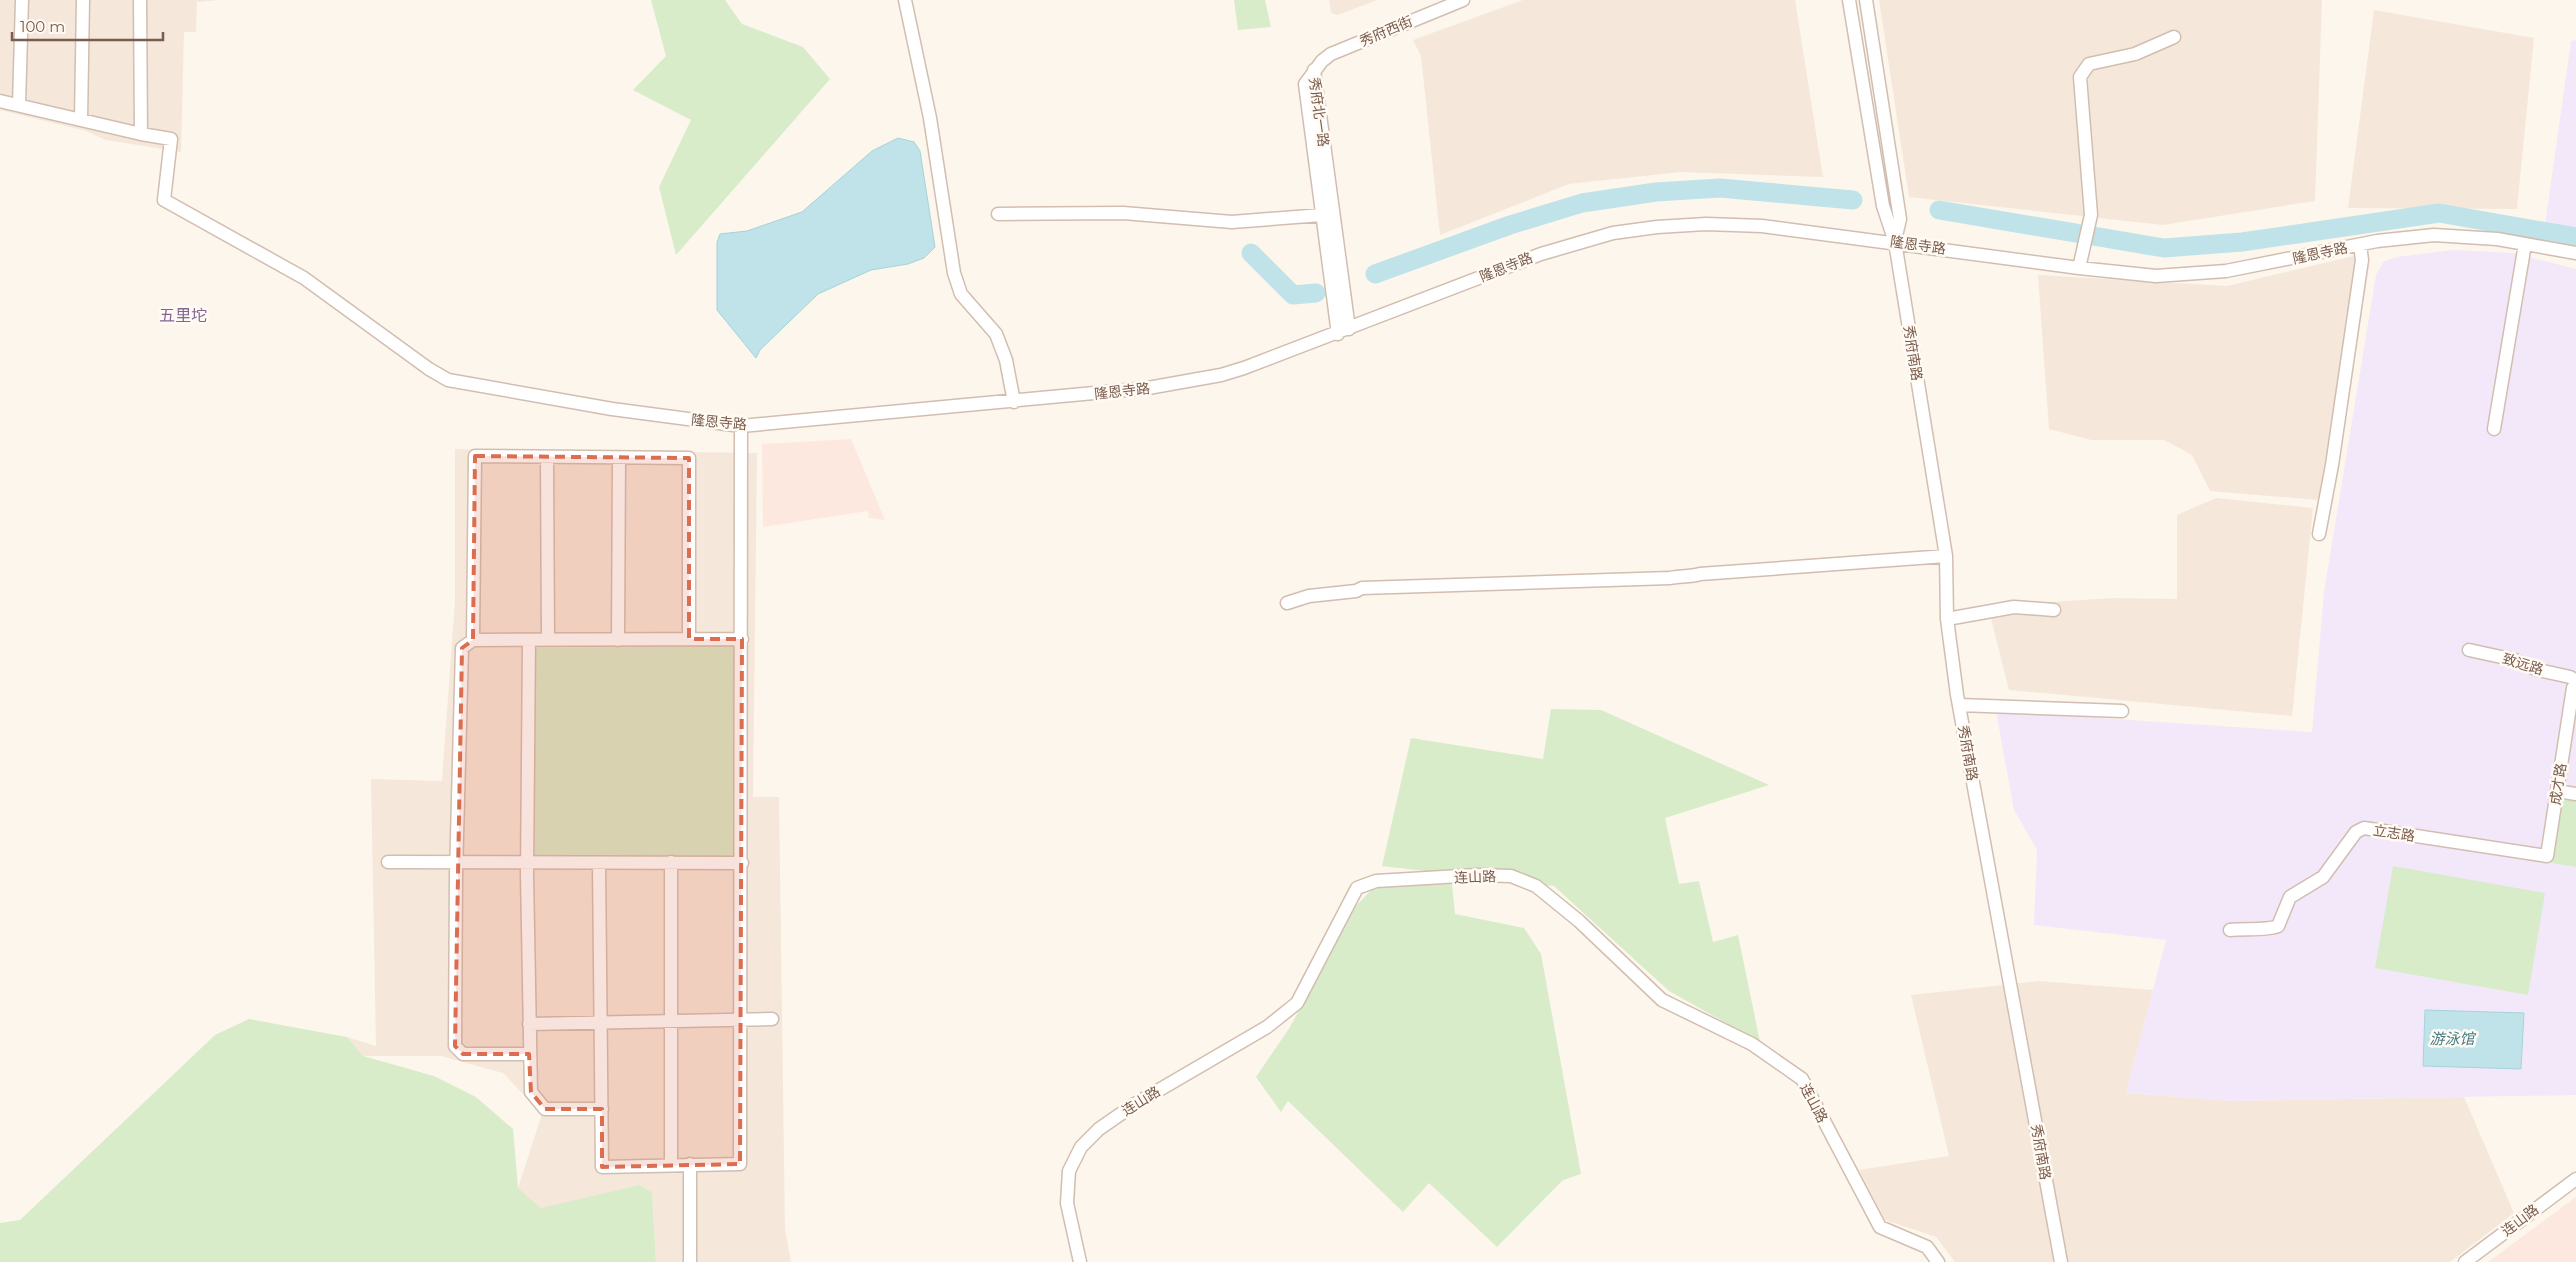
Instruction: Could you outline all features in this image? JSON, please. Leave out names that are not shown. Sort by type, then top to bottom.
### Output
[{"type":"street","points":[[19,106],[22,0]]},
{"type":"street","points":[[81,119],[83,0]]},
{"type":"street","points":[[0,101],[140,134],[140,0]]},
{"type":"street","points":[[906,0],[930,118],[954,273],[961,294],[996,334],[1006,360],[1014,402]]},
{"type":"street","name":"秀府西街","points":[[1314,70],[1331,54],[1463,0]]},
{"type":"street","name":"秀府南路","points":[[1849,0],[1883,206],[1895,242],[1946,556],[1947,619],[1959,705],[2061,1262]]},
{"type":"street","name":"秀府南路","points":[[1866,0],[1900,219],[1895,242]]},
{"type":"street","points":[[2080,263],[2091,216],[2080,77],[2089,64],[2135,54],[2174,37]]},
{"type":"street","name":"秀府北一路","points":[[1314,70],[1305,84],[1322,216],[1344,332]]},
{"type":"street","name":"秀府北一路","points":[[1314,70],[1344,332]]},
{"type":"street","name":"隆恩寺路","points":[[140,134],[171,139],[164,200],[304,278],[429,369],[448,380],[612,409],[741,426],[1148,388],[1221,375],[1344,332],[1541,254],[1589,238],[1635,229],[1734,224],[2080,263],[2156,276],[2199,274],[2258,266],[2360,245],[2434,235],[2477,237],[2576,253]]},
{"type":"street","points":[[998,214],[1122,213],[1232,222],[1322,216]]},
{"type":"street","points":[[2494,429],[2525,244]]},
{"type":"street","points":[[2319,534],[2332,465],[2362,260],[2360,245]]},
{"type":"street","points":[[599,863],[602,1167],[740,1164],[742,863],[741,426]]},
{"type":"street","points":[[473,640],[475,456],[689,458],[689,639]]},
{"type":"street","points":[[546,458],[548,639]]},
{"type":"street","points":[[618,640],[619,458]]},
{"type":"street","points":[[1287,603],[1309,596],[1356,591],[1362,588],[1670,578],[1686,575],[1692,577],[1700,574],[1946,556]]},
{"type":"street","points":[[1947,619],[2014,607],[2054,610]]},
{"type":"street","points":[[529,1054],[462,1054],[455,1046],[460,670],[462,648],[473,640],[742,639]]},
{"type":"street","points":[[529,640],[527,863],[531,1092],[544,1109],[602,1109]]},
{"type":"street","name":"致远路","points":[[2469,650],[2515,660],[2538,670],[2570,677],[2576,682]]},
{"type":"street","name":"成才路","points":[[2547,856],[2573,688],[2576,682]]},
{"type":"street","points":[[1959,705],[2122,711]]},
{"type":"street","points":[[2557,791],[2576,794]]},
{"type":"street","name":"立志路","points":[[2230,930],[2250,927],[2272,929],[2278,926],[2290,897],[2323,877],[2356,832],[2364,828],[2547,856]]},
{"type":"street","points":[[388,862],[742,863]]},
{"type":"street","points":[[671,862],[672,1165]]},
{"type":"street","name":"连山路","points":[[1080,1262],[1067,1203],[1069,1171],[1081,1147],[1099,1129],[1135,1104],[1267,1027],[1297,1003],[1356,888],[1376,881],[1477,875],[1511,876],[1536,886],[1579,921],[1662,1000],[1752,1044],[1802,1079],[1880,1227],[1927,1247],[1938,1262]]},
{"type":"street","points":[[529,1024],[772,1019]]},
{"type":"street","points":[[690,1164],[690,1262]]},
{"type":"street","name":"连山路","points":[[2465,1262],[2576,1178]]},
{"type":"highlighted area","points":[[475,456],[689,458],[689,639],[742,639],[740,1164],[602,1167],[602,1109],[545,1109],[531,1092],[529,1054],[463,1054],[455,1046],[462,648],[473,640]]},
{"type":"shaded area","points":[[0,0],[219,0],[197,2],[196,32],[184,32],[181,152],[106,140],[86,131],[0,110]]},
{"type":"shaded area","points":[[1329,0],[1377,0],[1338,15],[1331,13]]},
{"type":"shaded area","points":[[1523,0],[1795,0],[1823,177],[1681,172],[1569,184],[1440,235],[1421,56],[1413,40]]},
{"type":"shaded area","points":[[1879,0],[2322,0],[2315,201],[2163,225],[1909,197]]},
{"type":"shaded area","points":[[2374,10],[2534,38],[2517,209],[2348,208]]},
{"type":"shaded area","points":[[2576,40],[2576,230],[2545,225],[2571,41]]},
{"type":"shaded area","points":[[2453,250],[2513,253],[2576,269],[2576,1095],[2232,1101],[2126,1093],[2166,940],[2034,925],[2037,850],[2014,810],[1996,711],[2312,732],[2324,592],[2376,275],[2383,262],[2397,257]]},
{"type":"shaded area","points":[[2362,254],[2318,500],[2210,491],[2192,455],[2164,440],[2091,440],[2049,429],[2038,275],[2227,286]]},
{"type":"shaded area","points":[[851,439],[885,520],[869,518],[868,511],[763,527],[762,444]]},
{"type":"shaded area","points":[[455,449],[757,453],[753,797],[779,797],[785,1229],[791,1262],[656,1262],[652,1192],[639,1185],[541,1209],[518,1188],[542,1114],[503,1073],[441,1056],[363,1056],[347,1037],[376,1046],[371,779],[442,781],[455,600]]},
{"type":"shaded area","points":[[2216,498],[2313,508],[2292,716],[2009,690],[1988,606],[2113,598],[2177,599],[2177,515]]},
{"type":"shaded area","points":[[2038,981],[2153,990],[2126,1093],[2232,1101],[2464,1097],[2514,1213],[2450,1262],[1955,1262],[1936,1237],[1885,1220],[1859,1170],[1949,1156],[1911,995]]},
{"type":"shaded area","points":[[2576,1197],[2576,1262],[2488,1262]]},
{"type":"green space","points":[[651,0],[725,0],[742,24],[803,47],[830,79],[676,255],[659,187],[691,120],[633,90],[666,56]]},
{"type":"green space","points":[[1234,0],[1265,0],[1271,27],[1238,30]]},
{"type":"green space","points":[[736,646],[735,857],[535,856],[535,648]]},
{"type":"green space","points":[[1551,709],[1601,710],[1769,785],[1665,818],[1679,884],[1699,881],[1713,942],[1738,935],[1760,1042],[1669,991],[1554,886],[1382,866],[1411,738],[1543,759]]},
{"type":"green space","points":[[2562,797],[2576,799],[2576,867],[2551,863]]},
{"type":"green space","points":[[2393,866],[2545,893],[2528,995],[2375,968]]},
{"type":"green space","points":[[1452,884],[1455,914],[1524,928],[1541,954],[1581,1174],[1563,1180],[1497,1247],[1429,1183],[1403,1212],[1288,1101],[1281,1112],[1256,1077],[1290,1027],[1355,907],[1374,887]]},
{"type":"green space","points":[[249,1019],[347,1037],[363,1056],[434,1076],[476,1097],[513,1129],[518,1188],[541,1208],[639,1185],[652,1192],[656,1262],[0,1262],[0,1223],[20,1220],[215,1035]]},
{"type":"water","points":[[898,138],[914,142],[920,151],[935,247],[924,258],[908,264],[871,270],[818,294],[760,350],[756,358],[717,310],[717,242],[720,234],[747,231],[802,212],[872,151]]},
{"type":"water","name":"游泳馆","points":[[2425,1010],[2524,1013],[2521,1069],[2423,1066]]},
{"type":"waterway","points":[[1375,274],[1510,225],[1582,203],[1656,192],[1720,188],[1853,200]]},
{"type":"waterway","points":[[1939,210],[2164,248],[2242,242],[2439,213],[2576,237]]},
{"type":"waterway","points":[[1251,253],[1293,295],[1316,293]]},
{"type":"district","name":"五里坨","points":[[183,315]]}]
